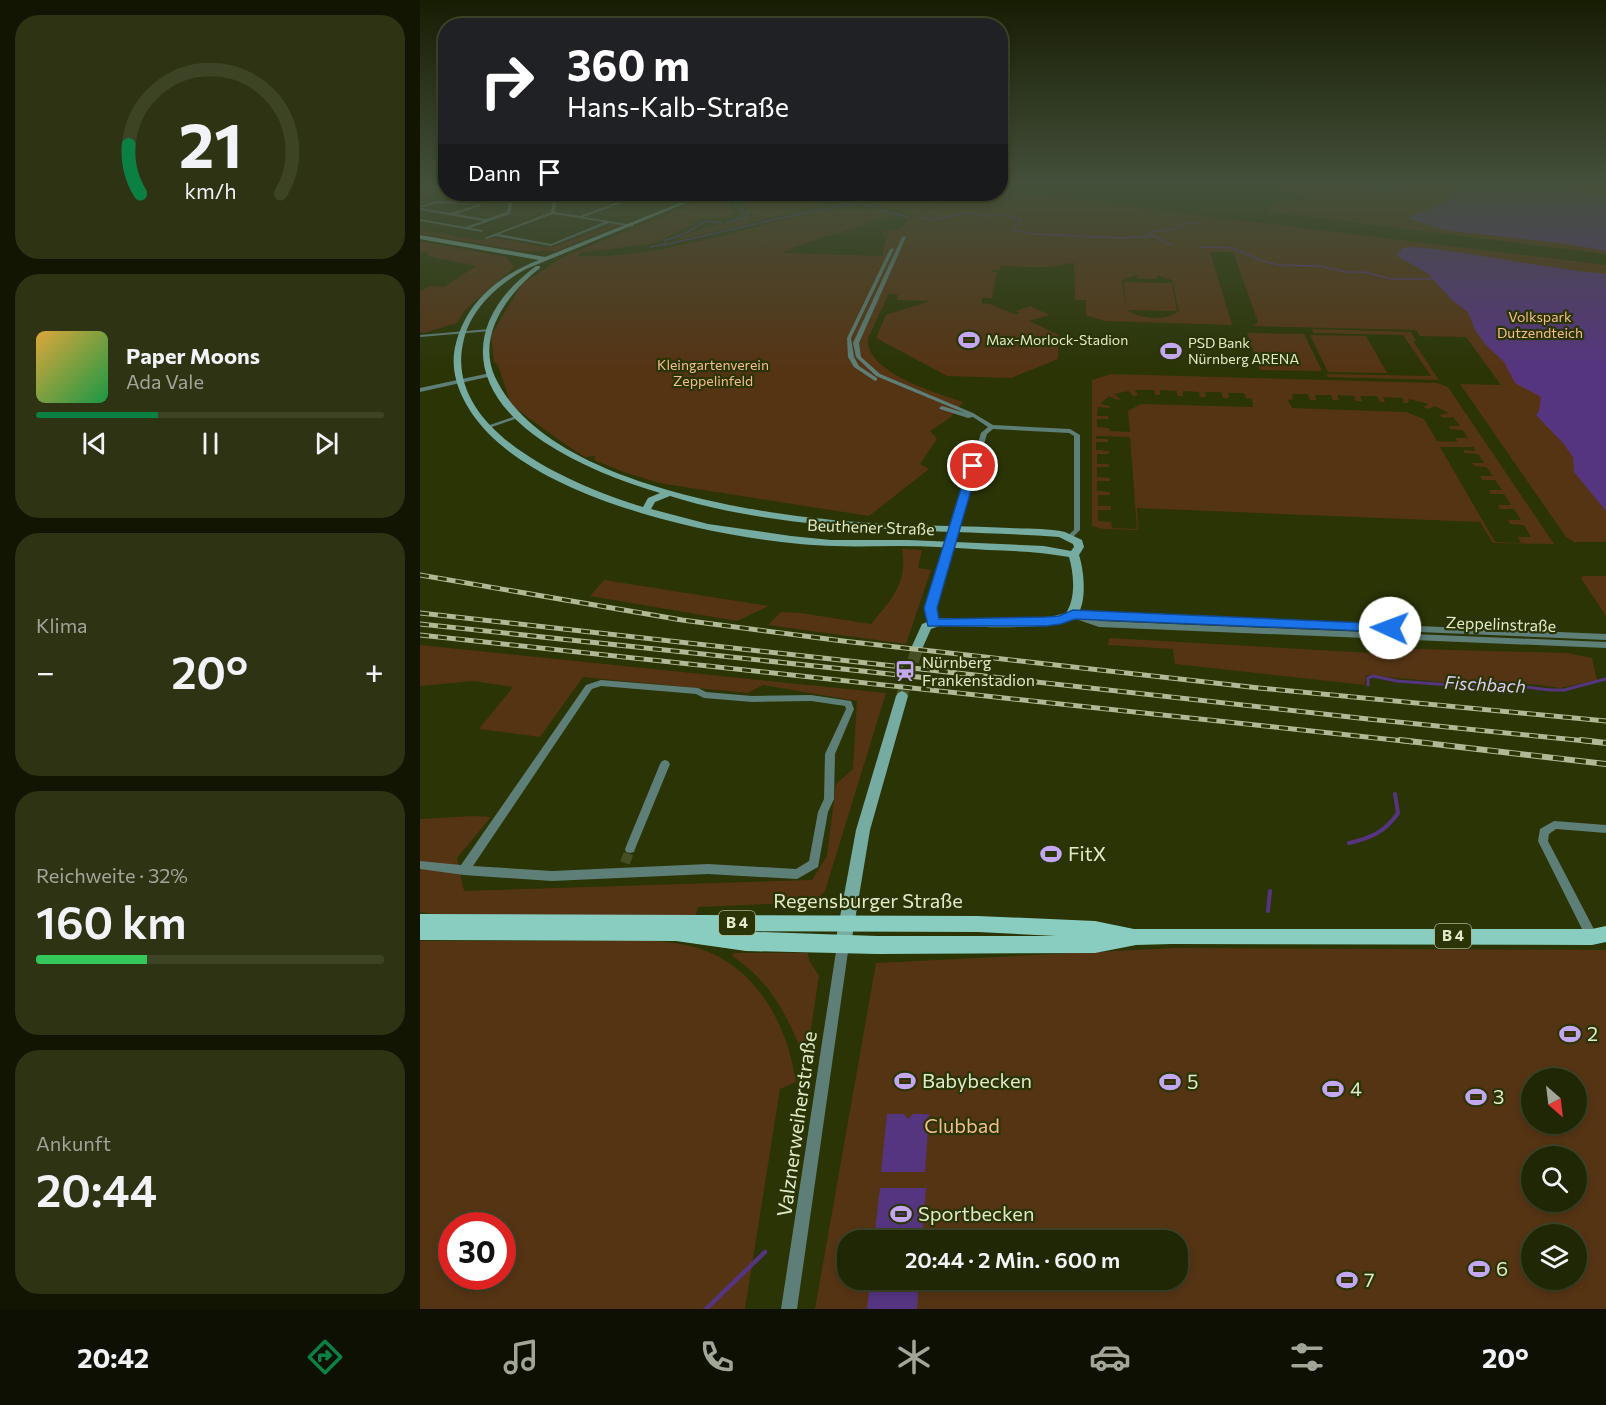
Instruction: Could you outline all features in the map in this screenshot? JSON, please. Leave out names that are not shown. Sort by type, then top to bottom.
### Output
[{"type":"main road","points":[[473,246],[548,259],[580,246]]},
{"type":"main road","name":"Beuthener Straße","points":[[548,259],[516,284],[489,330],[485,353],[490,375],[502,399],[518,417],[542,437],[575,457],[616,475],[670,493],[729,508],[796,520],[926,529],[1052,533],[1070,537]]},
{"type":"main road","name":"Beuthener Straße","points":[[548,259],[519,270],[499,283],[476,309],[462,334],[457,358],[460,382],[468,402],[487,427],[510,448],[547,471],[588,490],[646,510],[726,529],[834,543],[1044,549],[1074,555]]},
{"type":"main road","points":[[646,510],[649,502],[655,497],[670,493]]},
{"type":"main road","points":[[1070,537],[1078,542],[1079,547],[1074,555],[1078,570],[1076,608],[1073,615]]},
{"type":"main road","name":"Zeppelinstraße","points":[[933,623],[1046,622],[1061,620],[1073,615]]},
{"type":"main road","points":[[918,646],[924,630],[933,623]]},
{"type":"main road","points":[[843,944],[863,830],[902,696]]},
{"type":"main road","name":"Regensburger Straße","points":[[420,922],[978,924],[1095,929],[1136,937]]},
{"type":"main road","name":"Regensburger Straße","points":[[420,932],[675,933],[755,943],[843,944],[1095,944],[1136,937],[1601,938]]},
{"type":"street","points":[[894,246],[849,338],[848,351],[857,367],[960,416],[974,418],[992,427],[1070,431],[1077,435],[1077,530],[1070,537]]},
{"type":"street","points":[[892,385],[866,366],[859,357],[856,343],[899,246]]},
{"type":"street","points":[[868,298],[875,298]]},
{"type":"street","points":[[420,336],[489,330]]},
{"type":"street","points":[[420,390],[490,375]]},
{"type":"street","points":[[487,427],[518,417]]},
{"type":"street","points":[[933,623],[931,608],[966,488],[984,433],[992,427]]},
{"type":"street","name":"Zeppelinstraße","points":[[1073,615],[1606,637]]},
{"type":"street","name":"Zeppelinstraße","points":[[1073,615],[1099,624],[1606,645]]},
{"type":"street","points":[[420,865],[464,870],[552,876],[623,868],[708,869],[797,874],[814,864],[824,812],[829,799],[830,754],[850,709],[848,703],[812,698],[752,699],[704,694],[698,691],[612,683],[601,683],[589,687],[464,870]]},
{"type":"street","points":[[630,849],[665,765]]},
{"type":"street","points":[[1601,938],[1543,841],[1544,832],[1554,825],[1606,829]]},
{"type":"street","name":"Valznerweiherstraße","points":[[789,1309],[843,944]]},
{"type":"green space","points":[[420,246],[447,246],[506,257],[514,267],[464,311],[457,323],[424,333],[420,332],[420,291],[431,286],[444,287],[476,266],[428,256],[428,253],[420,252]]},
{"type":"green space","points":[[493,246],[541,246],[568,246],[556,251],[523,251]]},
{"type":"green space","name":"Kleingartenverein Zeppelinfeld","points":[[590,246],[632,246],[579,253],[579,256],[625,255],[674,246],[798,246],[781,253],[883,256],[884,246],[1451,246],[1606,265],[1606,542],[1574,542],[1566,537],[1460,384],[1501,385],[1466,337],[1420,336],[1416,330],[1253,326],[1258,322],[1233,252],[1210,252],[1232,325],[1104,321],[1086,315],[1086,300],[1075,300],[1074,263],[1048,267],[1001,266],[1000,270],[992,270],[992,272],[997,272],[992,298],[982,298],[982,304],[987,303],[1014,314],[1030,306],[1050,315],[1029,321],[1059,335],[1058,359],[1011,378],[947,376],[876,338],[886,315],[930,301],[897,300],[898,295],[889,293],[868,338],[870,350],[889,371],[920,387],[963,402],[950,418],[930,431],[937,439],[920,464],[929,469],[869,516],[659,483],[594,460],[595,456],[585,457],[511,405],[498,365],[494,362],[491,335],[522,284],[563,257]],"holes":[[[1137,275],[1138,279],[1157,279],[1157,275],[1172,280],[1179,311],[1167,317],[1153,318],[1139,316],[1127,310],[1177,311],[1172,283],[1124,282],[1126,309],[1122,282],[1125,279]]]},
{"type":"green space","points":[[1542,246],[1606,246],[1606,254]]},
{"type":"green space","points":[[1312,329],[1411,332],[1416,341],[1413,341],[1439,380],[1328,377],[1327,374],[1431,376],[1403,335],[1314,333]]},
{"type":"green space","points":[[1247,333],[1304,334],[1322,371],[1260,370]]},
{"type":"green space","points":[[1310,335],[1366,336],[1387,373],[1328,372]]},
{"type":"green space","points":[[1111,374],[1437,383],[1448,387],[1554,544],[1493,543],[1480,522],[1137,508],[1138,530],[1103,529],[1092,526],[1092,380]],"holes":[[[1135,390],[1154,390],[1155,395],[1160,395],[1160,390],[1176,391],[1178,396],[1183,396],[1183,391],[1199,392],[1200,397],[1206,397],[1205,392],[1221,392],[1223,398],[1229,398],[1228,393],[1244,393],[1246,398],[1252,399],[1253,407],[1141,404],[1128,411],[1130,432],[1110,431],[1109,428],[1097,427],[1097,419],[1109,419],[1108,416],[1097,416],[1098,407],[1109,408],[1110,406],[1100,404],[1109,396],[1117,400],[1121,399],[1114,394],[1129,391],[1133,396],[1138,395]],[[1292,394],[1308,394],[1310,400],[1316,400],[1315,395],[1331,395],[1333,400],[1339,400],[1337,395],[1354,396],[1356,401],[1362,401],[1360,396],[1377,396],[1380,402],[1385,402],[1383,397],[1403,398],[1403,403],[1408,403],[1409,399],[1429,404],[1423,407],[1428,409],[1435,406],[1449,413],[1439,415],[1443,418],[1453,417],[1460,426],[1449,426],[1450,429],[1463,430],[1468,438],[1456,438],[1457,442],[1437,441],[1424,419],[1406,412],[1292,408],[1288,400],[1293,399]],[[1096,436],[1130,437],[1137,529],[1112,528],[1111,522],[1098,521],[1098,510],[1111,510],[1111,506],[1098,506],[1098,495],[1110,495],[1110,492],[1097,491],[1097,481],[1110,481],[1110,478],[1097,477],[1097,467],[1109,467],[1109,464],[1097,464],[1097,454],[1109,454],[1109,451],[1096,450],[1096,442],[1108,442],[1108,439],[1096,439]],[[1440,447],[1474,447],[1475,451],[1463,450],[1465,453],[1478,454],[1484,463],[1472,463],[1474,466],[1486,467],[1493,476],[1480,476],[1482,480],[1495,480],[1502,490],[1489,490],[1491,494],[1504,494],[1511,505],[1498,505],[1500,509],[1514,509],[1521,520],[1508,520],[1510,524],[1524,525],[1531,537],[1518,537],[1521,543],[1495,542]]]},
{"type":"green space","points":[[902,549],[922,550],[918,568],[931,570],[906,644],[768,625],[781,612],[871,624],[891,599],[900,581]]},
{"type":"green space","points":[[1583,576],[1606,576],[1606,616],[1581,578]]},
{"type":"green space","points":[[604,580],[769,606],[737,621],[590,596]]},
{"type":"green space","points":[[1109,638],[1372,653],[1380,648],[1567,653],[1592,658],[1597,680],[1560,688],[1517,682],[1474,685],[1366,675],[1365,685],[1175,664],[1173,649],[1108,645]]},
{"type":"green space","points":[[420,645],[886,693],[825,891],[815,902],[698,907],[695,918],[420,912],[420,819],[491,817],[457,858],[464,891],[812,880],[827,856],[836,784],[853,769],[857,701],[763,685],[748,693],[583,677],[540,737],[479,729],[513,687],[473,681],[420,686]]},
{"type":"green space","points":[[629,940],[668,942],[705,951],[727,961],[761,993],[784,1035],[796,1082],[780,1089],[745,1309],[420,1309],[420,941]]},
{"type":"green space","name":"Clubbad","points":[[1175,948],[1606,950],[1606,1309],[815,1309],[876,963]]},
{"type":"green space","points":[[734,953],[808,953],[809,960],[819,976],[806,1061],[778,1002],[759,978],[732,956]]},
{"type":"shaded area","points":[[1579,246],[1606,246],[1606,251]]},
{"type":"shaded area","name":"Volkspark Dutzendteich","points":[[1414,247],[1606,274],[1606,511],[1574,472],[1573,457],[1563,443],[1536,415],[1539,411],[1541,397],[1515,383],[1504,362],[1485,344],[1475,330],[1468,312],[1452,300],[1427,273],[1397,256],[1402,248]]},
{"type":"shaded area","points":[[887,1114],[904,1114],[908,1119],[913,1114],[929,1114],[925,1172],[881,1172]]},
{"type":"shaded area","name":"Sportbecken","points":[[880,1188],[926,1188],[923,1230],[875,1230]]},
{"type":"shaded area","points":[[869,1290],[918,1290],[917,1309],[867,1309]]},
{"type":"waterway","points":[[650,247],[655,246]]},
{"type":"waterway","points":[[1199,247],[1233,248],[1262,261],[1279,265],[1320,266],[1347,272],[1365,272],[1391,279],[1432,279]]},
{"type":"waterway","name":"Fischbach","points":[[1368,685],[1368,678],[1373,676],[1397,681],[1477,687],[1511,685],[1564,690],[1606,679]]},
{"type":"waterway","name":"Fischbach","points":[[1349,843],[1371,836],[1388,825],[1398,813],[1395,794]]},
{"type":"waterway","name":"Fischbach","points":[[1268,911],[1270,891]]},
{"type":"waterway","name":"Fischbach","points":[[706,1309],[765,1252]]},
{"type":"tunnel","points":[[902,696],[918,646]]},
{"type":"tunnel","points":[[625,863],[630,849]]},
{"type":"railway","points":[[420,575],[682,620],[843,641],[1259,688],[1606,721]]},
{"type":"railway","points":[[420,613],[1368,719],[1596,742]]},
{"type":"railway","points":[[420,624],[984,684]]},
{"type":"railway","points":[[420,635],[1413,742]]},
{"type":"railway","points":[[1400,740],[1606,764]]},
{"type":"railway","points":[[1581,740],[1606,743]]},
{"type":"place","name":"Max-Morlock-Stadion","points":[[969,340]]},
{"type":"place","name":"PSD Bank Nürnberg ARENA","points":[[1171,351]]},
{"type":"place","name":"Nürnberg Frankenstadion","points":[[905,671]]},
{"type":"place","name":"FitX","points":[[1051,854]]},
{"type":"place","name":"2","points":[[1570,1034]]},
{"type":"place","name":"Babybecken","points":[[905,1081]]},
{"type":"place","name":"5","points":[[1170,1082]]},
{"type":"place","name":"4","points":[[1333,1089]]},
{"type":"place","name":"3","points":[[1476,1097]]},
{"type":"place","name":"Sportbecken","points":[[901,1214]]},
{"type":"place","name":"6","points":[[1479,1269]]},
{"type":"place","name":"7","points":[[1347,1280]]},
{"type":"route","points":[[973,466],[931,608],[933,623],[1046,622],[1061,620],[1073,615],[1390,628]]}]
